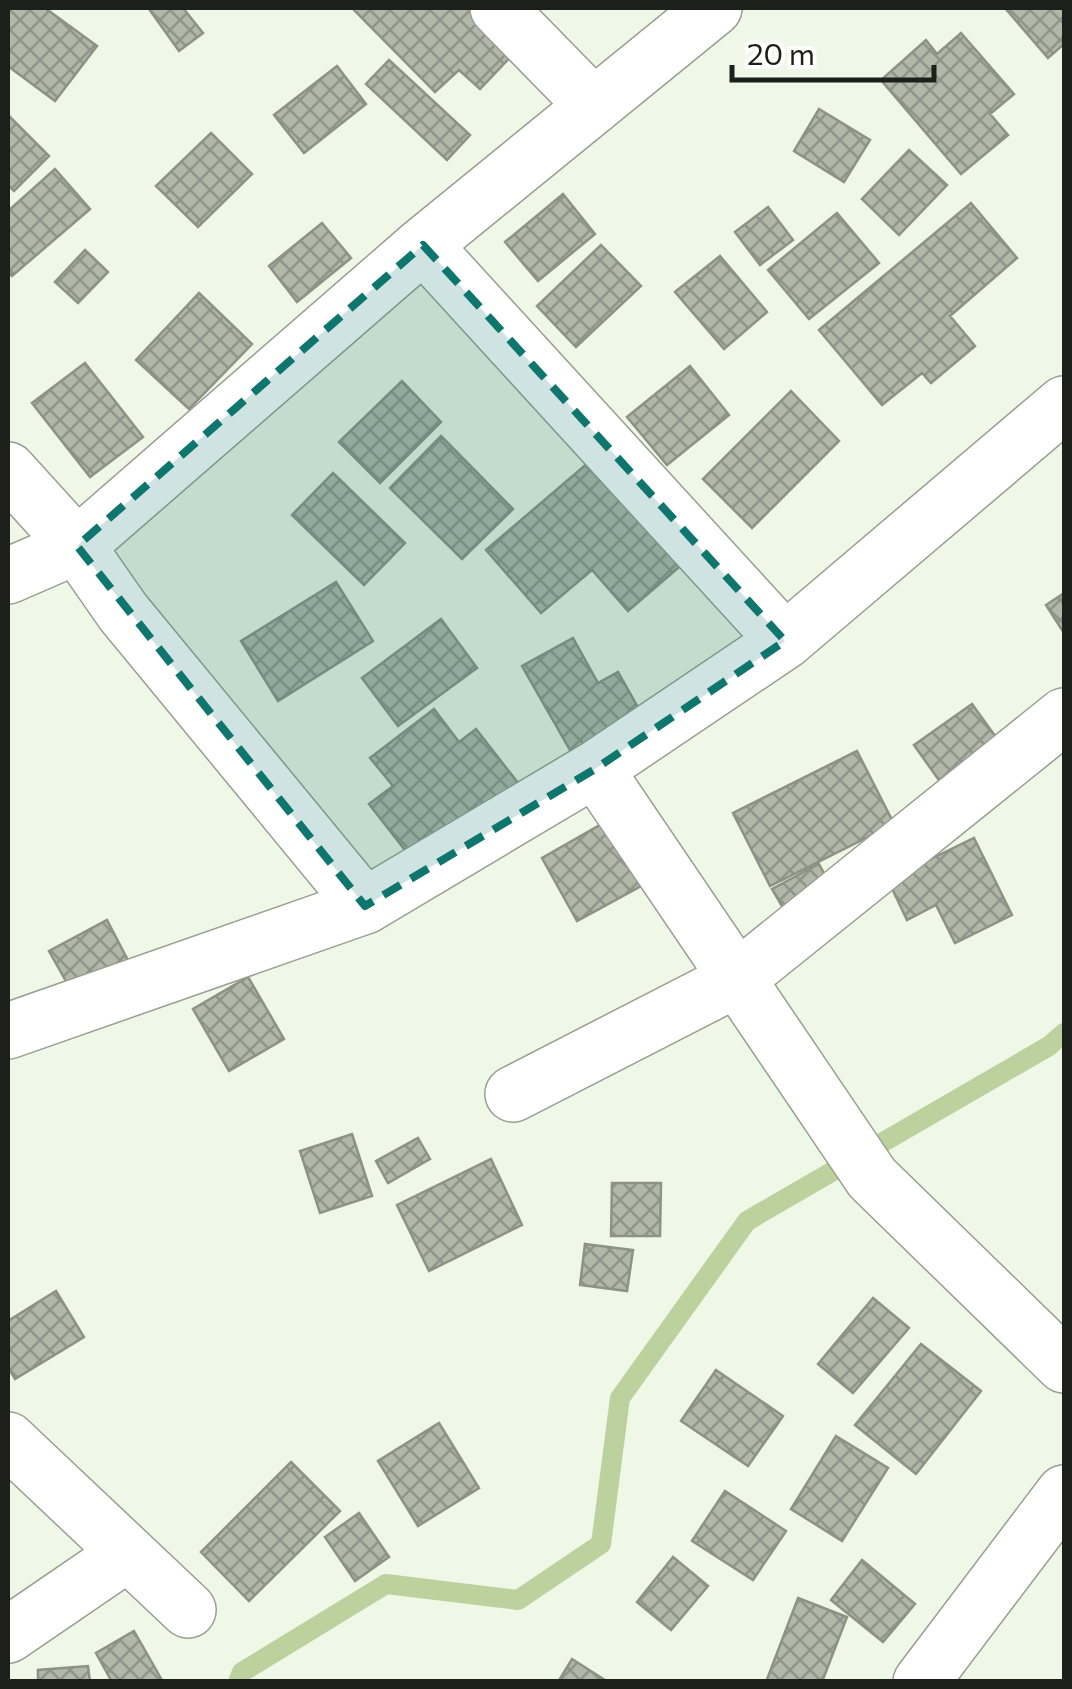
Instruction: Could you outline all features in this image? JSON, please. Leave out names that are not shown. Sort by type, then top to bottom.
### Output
[{"type":"street","points":[[498,8],[594,106]]},
{"type":"street","points":[[8,576],[77,546],[423,245],[714,8]]},
{"type":"street","points":[[423,245],[785,641]]},
{"type":"street","points":[[8,1031],[365,906],[595,769],[785,641],[1064,404]]},
{"type":"street","points":[[8,470],[77,546],[123,612],[365,906]]},
{"type":"street","points":[[513,1094],[737,979],[1064,716]]},
{"type":"street","points":[[595,769],[872,1178],[1064,1365]]},
{"type":"street","points":[[8,1440],[188,1610]]},
{"type":"street","points":[[921,1682],[1064,1493]]},
{"type":"street","points":[[8,1636],[128,1553]]},
{"type":"highlighted area","points":[[423,245],[785,641],[595,769],[365,906],[77,546]]},
{"type":"building","points":[[8,8],[45,8],[97,46],[55,101],[8,66]]},
{"type":"building","points":[[151,8],[183,8],[203,33],[179,51]]},
{"type":"building","points":[[356,8],[477,8],[519,48],[480,89],[459,70],[435,92]]},
{"type":"building","points":[[1005,8],[1064,8],[1064,44],[1048,58]]},
{"type":"building","points":[[961,33],[1014,94],[990,114],[1008,135],[961,174],[881,80],[926,40],[937,54]]},
{"type":"building","points":[[389,60],[470,135],[447,160],[366,84]]},
{"type":"building","points":[[337,66],[366,104],[304,153],[274,115]]},
{"type":"building","points":[[819,109],[870,140],[844,182],[794,151]]},
{"type":"building","points":[[8,115],[49,156],[14,191],[8,185]]},
{"type":"building","points":[[211,133],[252,174],[198,227],[156,186]]},
{"type":"building","points":[[909,150],[947,185],[899,235],[862,199]]},
{"type":"building","points":[[55,169],[90,209],[12,276],[8,271],[8,211]]},
{"type":"building","points":[[563,194],[595,234],[538,281],[505,242]]},
{"type":"building","points":[[971,203],[1017,258],[950,316],[975,346],[931,383],[922,373],[882,405],[819,330]]},
{"type":"building","points":[[768,207],[793,240],[760,265],[735,232]]},
{"type":"building","points":[[837,213],[879,263],[809,319],[768,270]]},
{"type":"building","points":[[322,223],[351,258],[297,302],[269,266]]},
{"type":"building","points":[[601,245],[641,286],[576,347],[537,306]]},
{"type":"building","points":[[85,250],[108,272],[78,303],[55,282]]},
{"type":"building","points":[[720,256],[767,312],[724,349],[675,292]]},
{"type":"building","points":[[199,293],[252,344],[189,409],[136,360]]},
{"type":"building","points":[[85,363],[143,437],[90,477],[32,403]]},
{"type":"building","points":[[690,366],[729,415],[667,465],[627,417]]},
{"type":"building","points":[[402,381],[441,422],[380,483],[339,442]]},
{"type":"building","points":[[791,391],[839,441],[752,528],[703,479]]},
{"type":"building","points":[[441,436],[513,509],[462,559],[390,488]]},
{"type":"building","points":[[596,456],[686,561],[628,611],[592,570],[541,613],[486,550]]},
{"type":"building","points":[[333,473],[405,543],[364,585],[292,515]]},
{"type":"building","points":[[336,582],[373,641],[278,701],[241,641]]},
{"type":"building","points":[[1064,593],[1064,633],[1046,605]]},
{"type":"building","points":[[441,619],[477,668],[398,726],[362,678]]},
{"type":"building","points":[[573,638],[598,683],[618,672],[644,718],[574,757],[522,666]]},
{"type":"building","points":[[972,704],[1011,758],[953,800],[914,745]]},
{"type":"building","points":[[434,709],[459,742],[476,729],[525,792],[422,872],[369,804],[393,786],[370,758]]},
{"type":"building","points":[[857,751],[894,824],[770,886],[733,813]]},
{"type":"building","points":[[607,821],[643,885],[577,921],[542,858]]},
{"type":"building","points":[[974,838],[1012,915],[955,943],[936,905],[907,920],[888,880]]},
{"type":"building","points":[[819,864],[836,896],[790,920],[772,889]]},
{"type":"building","points":[[107,920],[132,968],[76,999],[49,951]]},
{"type":"building","points":[[248,977],[284,1039],[229,1071],[193,1009]]},
{"type":"building","points":[[352,1134],[372,1196],[320,1213],[300,1151]]},
{"type":"building","points":[[418,1138],[430,1159],[388,1183],[376,1161]]},
{"type":"building","points":[[491,1159],[522,1225],[429,1271],[397,1205]]},
{"type":"building","points":[[612,1183],[661,1183],[660,1236],[611,1236]]},
{"type":"building","points":[[585,1244],[633,1250],[627,1291],[580,1285]]},
{"type":"building","points":[[56,1291],[84,1337],[15,1379],[8,1367],[8,1321]]},
{"type":"building","points":[[873,1298],[909,1328],[853,1393],[818,1364]]},
{"type":"building","points":[[921,1344],[981,1391],[916,1474],[855,1425]]},
{"type":"building","points":[[716,1370],[783,1416],[748,1466],[681,1421]]},
{"type":"building","points":[[439,1423],[479,1488],[418,1526],[378,1461]]},
{"type":"building","points":[[836,1436],[888,1468],[842,1541],[791,1509]]},
{"type":"building","points":[[291,1462],[340,1511],[249,1601],[201,1552]]},
{"type":"building","points":[[725,1491],[786,1531],[753,1580],[692,1541]]},
{"type":"building","points":[[359,1513],[389,1557],[355,1581],[325,1537]]},
{"type":"building","points":[[673,1557],[708,1586],[671,1630],[637,1602]]},
{"type":"building","points":[[862,1560],[915,1604],[883,1642],[831,1600]]},
{"type":"building","points":[[798,1598],[847,1617],[822,1682],[766,1682]]},
{"type":"building","points":[[134,1631],[163,1682],[112,1682],[96,1653]]},
{"type":"building","points":[[572,1659],[608,1682],[558,1682]]},
{"type":"building","points":[[88,1666],[90,1682],[38,1682],[38,1670]]},
{"type":"waterway","points":[[238,1682],[242,1672],[386,1584],[518,1600],[601,1544],[620,1398],[747,1221],[1049,1046],[1064,1033]]}]
